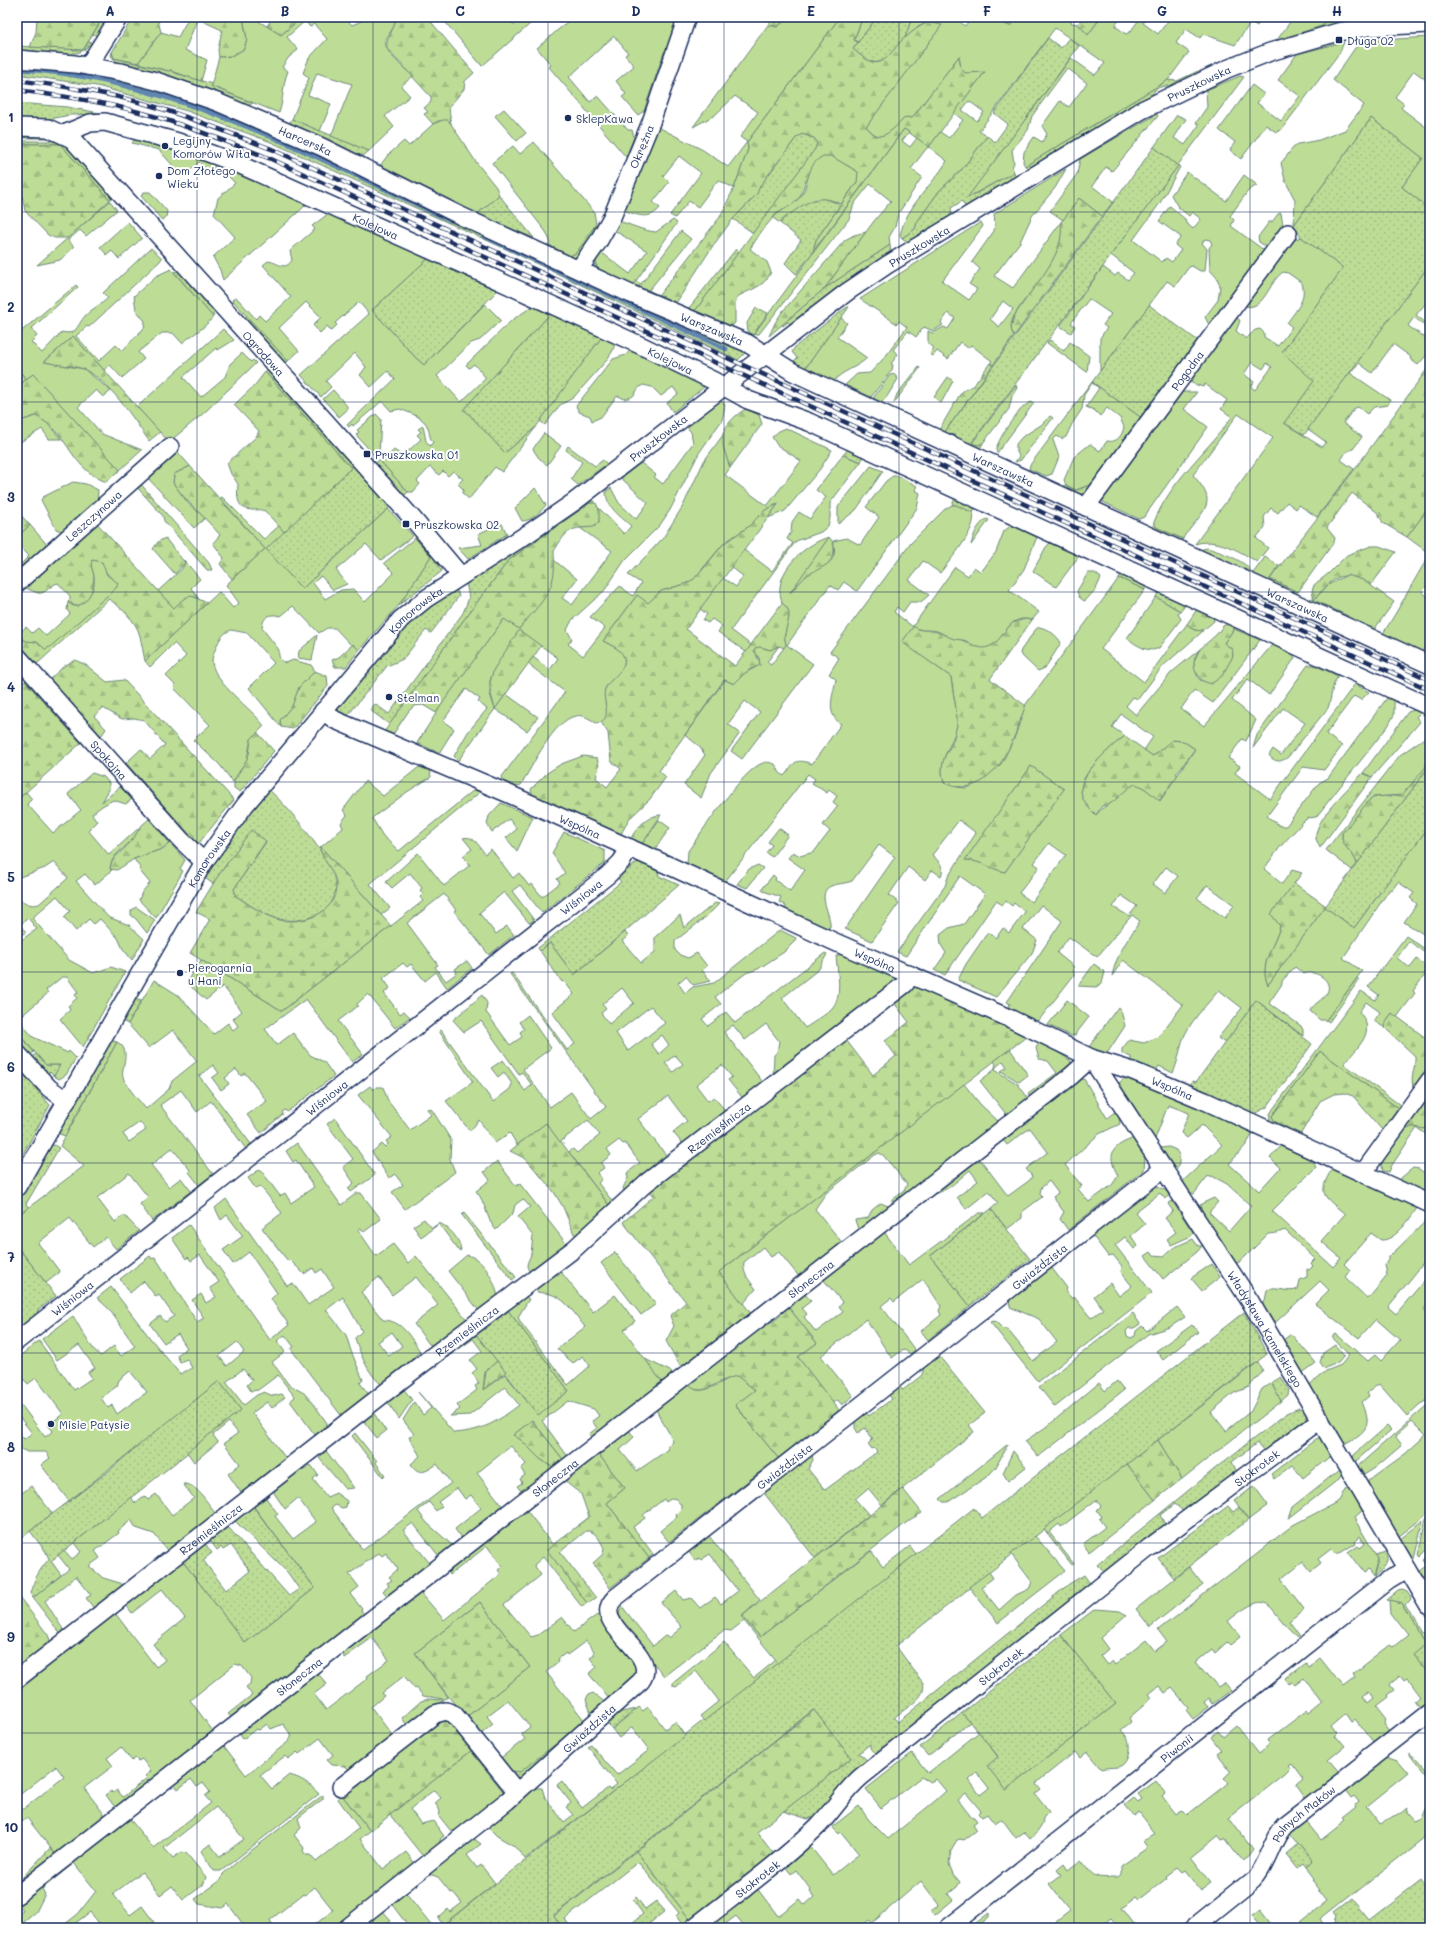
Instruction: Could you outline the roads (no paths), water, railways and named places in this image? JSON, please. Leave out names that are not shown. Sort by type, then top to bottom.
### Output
[{"type":"street","points":[[88,66],[119,17]]},
{"type":"street","name":"Okrężna","points":[[579,269],[607,226],[618,204],[648,129],[687,17]]},
{"type":"street","name":"Pruszkowska","points":[[461,576],[529,533],[569,505],[765,353],[830,304],[887,265],[1152,105],[1270,52],[1366,22],[1430,24]]},
{"type":"street","name":"Harcerska","points":[[17,59],[88,66],[156,81],[217,102],[322,146],[461,216],[579,269]]},
{"type":"street","name":"Kolejowa","points":[[64,134],[90,123],[104,122],[178,142],[236,163],[642,346],[723,386]]},
{"type":"street","points":[[17,127],[48,128],[64,134]]},
{"type":"street","name":"Ogrodowa","points":[[64,134],[72,139],[413,519],[461,576]]},
{"type":"street","name":"Pogodna","points":[[1086,507],[1288,233]]},
{"type":"street","name":"Warszawska","points":[[579,269],[736,338],[765,353],[793,372],[1430,665]]},
{"type":"street","points":[[723,386],[748,400],[816,425],[1430,707]]},
{"type":"street","name":"Leszczynowa","points":[[17,583],[170,447]]},
{"type":"street","name":"Komorowska","points":[[17,1187],[204,862],[228,826],[401,619],[427,598],[461,576]]},
{"type":"street","name":"Spokojna","points":[[17,656],[181,840],[204,862]]},
{"type":"street","name":"Wspólna","points":[[323,712],[335,720],[509,794],[1011,1019],[1091,1058],[1132,1071],[1198,1098],[1364,1172],[1430,1204]]},
{"type":"street","name":"Wiśniowa","points":[[17,1341],[608,875],[621,862],[630,848]]},
{"type":"street","name":"Rzemieślnicza","points":[[17,1679],[409,1374],[574,1249],[646,1183],[905,984],[911,975]]},
{"type":"street","points":[[17,1053],[54,1093],[67,1101]]},
{"type":"street","name":"Władysława Kamelskiego","points":[[1091,1058],[1250,1302],[1430,1607]]},
{"type":"street","name":"Słoneczna","points":[[17,1894],[1071,1076],[1091,1058]]},
{"type":"street","points":[[1364,1172],[1430,1080]]},
{"type":"street","name":"Gwiaździsta","points":[[347,1928],[517,1792],[588,1731],[644,1677],[645,1668],[643,1662],[610,1617],[608,1610],[612,1600],[1164,1169]]},
{"type":"street","name":"Stokrotek","points":[[693,1928],[779,1860],[819,1825],[852,1784],[1150,1547],[1320,1420]]},
{"type":"street","name":"Piwonii","points":[[948,1928],[1381,1586],[1407,1569]]},
{"type":"street","points":[[341,1787],[432,1717],[446,1710],[454,1714],[517,1792]]},
{"type":"street","name":"Polnych Maków","points":[[1193,1928],[1258,1876],[1278,1834],[1285,1825],[1430,1712]]},
{"type":"waterway","points":[[17,69],[73,75],[129,87],[185,103],[294,146],[450,220]]},
{"type":"waterway","points":[[484,236],[726,349]]},
{"type":"railway","points":[[17,80],[66,87],[146,104],[195,120],[274,150],[1430,680]]},
{"type":"railway","points":[[17,90],[84,100],[133,110],[196,130],[271,159],[1430,690]]},
{"type":"place","name":"Długa 02","points":[[1339,40]]},
{"type":"place","name":"SklepKawa","points":[[568,118]]},
{"type":"place","name":"Legijny Komorów Wita","points":[[165,146]]},
{"type":"place","name":"Dom Złotego Wieku","points":[[159,176]]},
{"type":"place","name":"Pruszkowska 01","points":[[367,454]]},
{"type":"place","name":"Pruszkowska 02","points":[[406,524]]},
{"type":"place","name":"Stelman","points":[[389,697]]},
{"type":"place","name":"Pierogarnia u Hani","points":[[180,973]]},
{"type":"place","name":"Misie Patysie","points":[[51,1424]]}]
